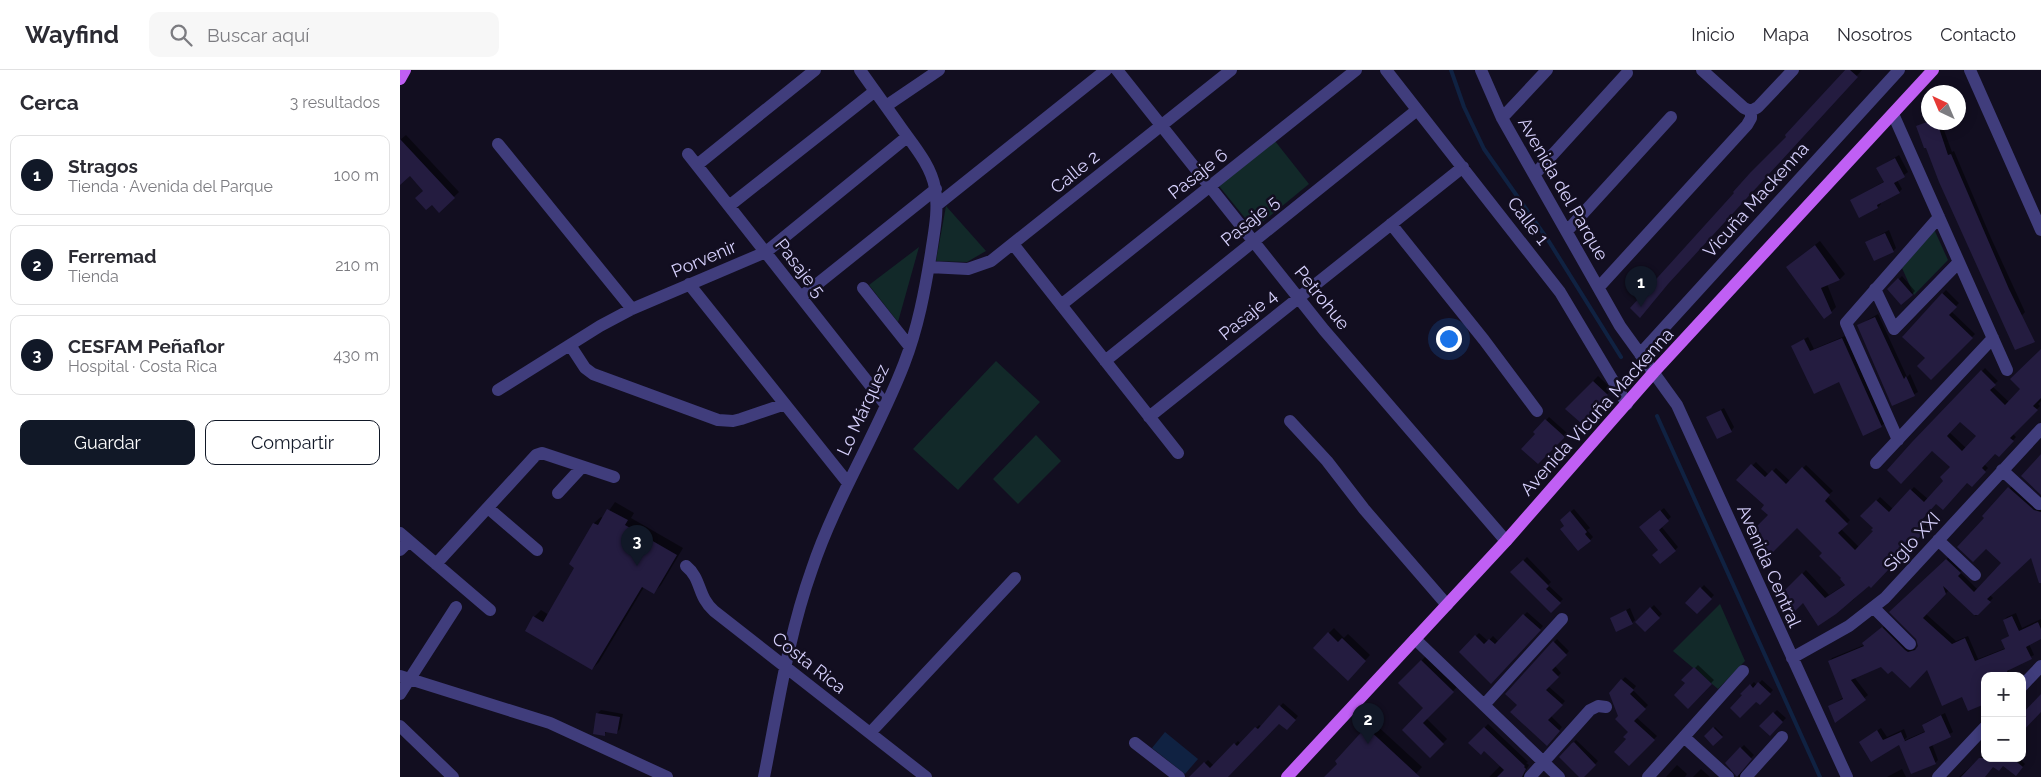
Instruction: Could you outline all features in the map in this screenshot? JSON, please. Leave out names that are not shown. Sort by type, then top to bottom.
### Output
[{"type":"main road","points":[[400,79],[405,70]]},
{"type":"main road","name":"Avenida Vicuña Mackenna","points":[[1287,777],[1447,605],[1654,372],[1932,70]]},
{"type":"street","points":[[697,165],[816,70]]},
{"type":"street","name":"Lo Márquez","points":[[764,777],[797,618],[811,570],[834,512],[910,347],[929,267],[937,204],[936,189],[928,169],[908,137],[860,70]]},
{"type":"street","points":[[886,106],[939,70]]},
{"type":"street","points":[[937,204],[1106,70]]},
{"type":"street","name":"Petrohue","points":[[1117,70],[1346,356],[1506,540]]},
{"type":"street","name":"Calle 2","points":[[929,267],[976,268],[991,261],[1231,70]]},
{"type":"street","name":"Pasaje 6","points":[[1061,305],[1356,70]]},
{"type":"street","name":"Calle 1","points":[[1386,70],[1560,292],[1627,404]]},
{"type":"street","name":"Avenida del Parque","points":[[1481,70],[1502,118],[1620,326],[1654,372]]},
{"type":"street","points":[[1502,118],[1546,70]]},
{"type":"street","points":[[1702,70],[1744,108],[1751,111],[1758,108],[1792,70]]},
{"type":"street","name":"Vicuña Mackenna","points":[[1640,354],[1899,70]]},
{"type":"street","points":[[1970,70],[2041,230]]},
{"type":"street","points":[[1535,174],[1627,73]]},
{"type":"street","points":[[729,206],[875,91]]},
{"type":"street","name":"Pasaje 5","points":[[1104,360],[1417,110]]},
{"type":"street","points":[[1599,287],[1747,125],[1751,118],[1751,111]]},
{"type":"street","points":[[1893,114],[2008,370]]},
{"type":"street","points":[[1567,231],[1671,117]]},
{"type":"street","name":"Porvenir","points":[[498,390],[570,344],[632,309],[766,252],[908,137]]},
{"type":"street","points":[[498,144],[632,309]]},
{"type":"street","name":"Pasaje 5","points":[[688,154],[885,404]]},
{"type":"street","name":"Pasaje 4","points":[[1149,417],[1463,167]]},
{"type":"street","points":[[801,296],[936,189]]},
{"type":"street","points":[[1898,440],[1846,323],[1939,217]]},
{"type":"street","points":[[1391,224],[1484,340],[1537,410]]},
{"type":"street","points":[[1013,244],[1178,453]]},
{"type":"street","points":[[1875,289],[1894,329],[1959,262]]},
{"type":"street","points":[[689,284],[848,483]]},
{"type":"street","points":[[863,288],[910,347]]},
{"type":"street","points":[[1876,463],[1993,338]]},
{"type":"street","points":[[570,344],[585,368],[593,374],[718,420],[740,419],[784,404]]},
{"type":"street","name":"Avenida Central","points":[[1654,372],[1673,400],[1686,424],[1847,777]]},
{"type":"street","points":[[1290,421],[1447,605]]},
{"type":"street","name":"Siglo XXI","points":[[1792,658],[1849,626],[1874,608],[2041,429]]},
{"type":"street","points":[[436,564],[536,455],[542,453],[614,477]]},
{"type":"street","points":[[558,493],[582,466]]},
{"type":"street","points":[[2002,470],[2039,504]]},
{"type":"street","points":[[488,508],[537,550]]},
{"type":"street","points":[[1938,540],[1975,575]]},
{"type":"street","points":[[403,541],[436,564],[490,610]]},
{"type":"street","name":"Costa Rica","points":[[686,566],[695,575],[702,598],[707,605],[926,777]]},
{"type":"street","points":[[870,733],[1015,578]]},
{"type":"street","points":[[400,694],[406,677],[456,607]]},
{"type":"street","points":[[1874,608],[1910,644]]},
{"type":"street","points":[[1484,705],[1562,618]]},
{"type":"street","points":[[1415,639],[1559,777]]},
{"type":"street","points":[[2026,682],[2041,666]]},
{"type":"street","points":[[1648,777],[1743,671]]},
{"type":"street","points":[[406,677],[550,723],[668,777]]},
{"type":"street","points":[[1530,777],[1590,710],[1598,706],[1606,707]]},
{"type":"street","points":[[400,726],[453,777]]},
{"type":"street","points":[[1938,777],[1981,731]]},
{"type":"street","points":[[1684,737],[1728,777]]},
{"type":"street","points":[[1746,777],[1782,737]]},
{"type":"street","points":[[1135,743],[1179,777]]},
{"type":"green space","points":[[1275,141],[1309,184],[1254,229],[1219,186]]},
{"type":"green space","points":[[946,206],[986,251],[967,262],[936,261]]},
{"type":"green space","points":[[1934,229],[1948,260],[1914,295],[1902,268]]},
{"type":"green space","points":[[919,247],[898,322],[869,285]]},
{"type":"green space","points":[[996,361],[1040,402],[958,490],[913,449]]},
{"type":"green space","points":[[1036,435],[1061,461],[1018,504],[993,479]]},
{"type":"green space","points":[[1720,604],[1745,661],[1718,689],[1673,651]]},
{"type":"water","points":[[1165,732],[1198,759],[1185,774],[1152,748]]},
{"type":"building","points":[[1845,70],[1850,70],[1858,77],[1668,284],[1640,318],[1630,308]]},
{"type":"building","points":[[1921,124],[1921,130],[1940,130],[1948,155],[1951,154],[2009,289],[2035,342],[2015,350],[1939,182],[1916,126]]},
{"type":"building","points":[[400,139],[455,198],[439,213],[432,205],[426,210],[415,198],[423,191],[410,176],[400,185]]},
{"type":"building","points":[[1895,158],[1905,177],[1894,183],[1900,193],[1877,205],[1878,208],[1859,218],[1850,200],[1884,182],[1876,168]]},
{"type":"building","points":[[1885,233],[1894,252],[1874,261],[1865,242]]},
{"type":"building","points":[[1815,245],[1840,280],[1821,288],[1832,313],[1824,319],[1786,267]]},
{"type":"building","points":[[1898,278],[1913,295],[1901,305],[1887,289]]},
{"type":"building","points":[[1942,293],[1957,307],[1949,315],[1973,338],[1931,380],[1917,366],[1925,358],[1902,337]]},
{"type":"building","points":[[1875,317],[1904,379],[1906,376],[1915,396],[1892,406],[1857,325]]},
{"type":"building","points":[[1842,338],[1882,427],[1863,436],[1839,382],[1814,394],[1791,346],[1804,339],[1810,351]]},
{"type":"building","points":[[2041,349],[2041,398],[2033,406],[2038,410],[2010,438],[2014,441],[1999,457],[1995,454],[1982,468],[1986,472],[1972,487],[1967,483],[1943,510],[1936,504],[1918,524],[1925,531],[1871,588],[1869,586],[1836,614],[1818,626],[1803,603],[1788,618],[1779,596],[1802,573],[1825,598],[1845,585],[1841,578],[1819,556],[1822,553],[1797,528],[1771,554],[1761,543],[1764,540],[1754,529],[1768,515],[1761,509],[1764,505],[1736,480],[1751,464],[1765,477],[1772,470],[1786,484],[1802,467],[1830,495],[1825,501],[1848,524],[1838,533],[1855,550],[1873,531],[1871,530],[1873,528],[1860,516],[1876,500],[1889,512],[1910,489],[1924,502],[1943,481],[1940,477],[1950,467],[1932,451],[1901,484],[1887,470],[1912,442],[1981,370],[1996,385],[1990,390],[2005,405],[2020,389],[2010,379]],"holes":[[[1960,422],[1976,436],[1962,451],[1947,436]]]},
{"type":"building","points":[[1593,381],[1608,395],[1581,423],[1565,409]]},
{"type":"building","points":[[1721,410],[1732,432],[1717,439],[1706,417]]},
{"type":"building","points":[[1545,419],[1565,437],[1538,464],[1521,449],[1535,434],[1533,432]]},
{"type":"building","points":[[2041,454],[2041,495],[2021,476]]},
{"type":"building","points":[[2008,487],[2034,510],[2041,512],[2041,583],[2039,583],[2031,558],[1987,599],[1991,602],[1978,615],[1974,615],[1943,586],[1946,594],[1923,618],[1952,644],[1965,638],[1975,661],[2005,649],[2001,640],[2009,636],[2003,620],[2012,616],[2019,631],[2038,622],[2041,629],[2041,639],[2026,647],[2032,659],[2007,672],[1981,672],[1981,706],[1968,711],[1962,697],[1942,706],[1927,670],[1910,688],[1892,671],[1888,674],[1881,667],[1851,680],[1866,700],[1835,723],[1828,706],[1843,699],[1828,661],[1864,646],[1862,643],[1882,627],[1905,650],[1908,652],[1915,650],[1918,646],[1916,639],[1889,612],[1946,559],[1961,573],[1958,576],[1974,592],[2001,563],[1986,549],[1973,562],[1957,547],[1984,518],[1982,516]]},
{"type":"building","points":[[607,509],[628,520],[625,525],[677,555],[654,594],[642,587],[592,670],[525,631],[533,616],[543,622],[574,568],[569,564],[593,523],[598,525]]},
{"type":"building","points":[[1660,510],[1669,521],[1659,530],[1676,551],[1660,564],[1652,555],[1658,550],[1639,527]]},
{"type":"building","points":[[1570,511],[1587,532],[1585,534],[1591,541],[1578,551],[1560,529],[1564,526],[1560,520]]},
{"type":"building","points":[[1523,560],[1549,586],[1546,589],[1561,603],[1551,613],[1510,572]]},
{"type":"building","points":[[1700,587],[1712,599],[1697,614],[1685,603]]},
{"type":"building","points":[[1650,607],[1660,618],[1645,632],[1635,622]]},
{"type":"building","points":[[1626,610],[1633,624],[1616,632],[1610,618]]},
{"type":"building","points":[[1523,614],[1541,630],[1491,684],[1459,652],[1475,635],[1484,644],[1489,639],[1495,644]]},
{"type":"building","points":[[1328,632],[1338,642],[1342,638],[1366,661],[1348,681],[1313,648]]},
{"type":"building","points":[[1553,641],[1567,655],[1552,670],[1559,677],[1546,690],[1563,705],[1548,720],[1560,731],[1547,746],[1510,712],[1517,705],[1505,694]]},
{"type":"building","points":[[1421,660],[1454,692],[1423,723],[1444,744],[1430,758],[1402,730],[1423,708],[1398,683]]},
{"type":"building","points":[[1694,667],[1712,684],[1688,709],[1674,695],[1685,683],[1681,680]]},
{"type":"building","points":[[1621,679],[1634,690],[1630,694],[1646,709],[1634,721],[1655,740],[1629,766],[1614,752],[1626,739],[1623,737],[1628,732],[1615,719],[1618,716],[1609,693]]},
{"type":"building","points":[[1758,682],[1771,694],[1760,705],[1756,702],[1740,718],[1730,708],[1750,684],[1753,688]]},
{"type":"building","points":[[2041,694],[2041,712],[2026,728],[2026,710]]},
{"type":"building","points":[[1279,705],[1296,720],[1287,730],[1279,724],[1228,777],[1189,777],[1204,762],[1210,768],[1234,743],[1237,746],[1255,727],[1258,729]]},
{"type":"building","points":[[1773,712],[1783,722],[1770,736],[1759,726]]},
{"type":"building","points":[[596,713],[620,717],[617,734],[605,732],[605,736],[593,734]]},
{"type":"building","points":[[1941,715],[1951,737],[1929,747],[1936,764],[1911,774],[1899,745],[1871,762],[1859,742],[1877,730],[1883,740],[1901,732],[1905,741],[1903,742],[1925,732],[1922,725]]},
{"type":"building","points":[[1366,727],[1420,777],[1324,777],[1337,764],[1335,761]]},
{"type":"building","points":[[1484,727],[1525,766],[1526,769],[1522,777],[1497,777],[1504,770],[1484,751],[1481,755],[1468,743]]},
{"type":"building","points":[[1713,727],[1723,737],[1713,746],[1704,736]]},
{"type":"building","points":[[1574,742],[1596,765],[1584,777],[1579,777],[1559,757]]},
{"type":"building","points":[[1740,747],[1752,759],[1737,777],[1725,763]]},
{"type":"building","points":[[1979,758],[1981,758],[1981,762],[2017,762],[2023,767],[2016,776],[2003,766],[1999,771],[1993,767],[1985,777],[1961,777]]},
{"type":"waterway","points":[[1451,70],[1464,107],[1484,149],[1548,240],[1621,357]]},
{"type":"waterway","points":[[1657,416],[1820,777]]},
{"type":"place","name":"Stragos","points":[[1641,307]]},
{"type":"place","name":"CESFAM Peñaflor","points":[[637,566]]},
{"type":"place","name":"Ferremad","points":[[1368,744]]}]
